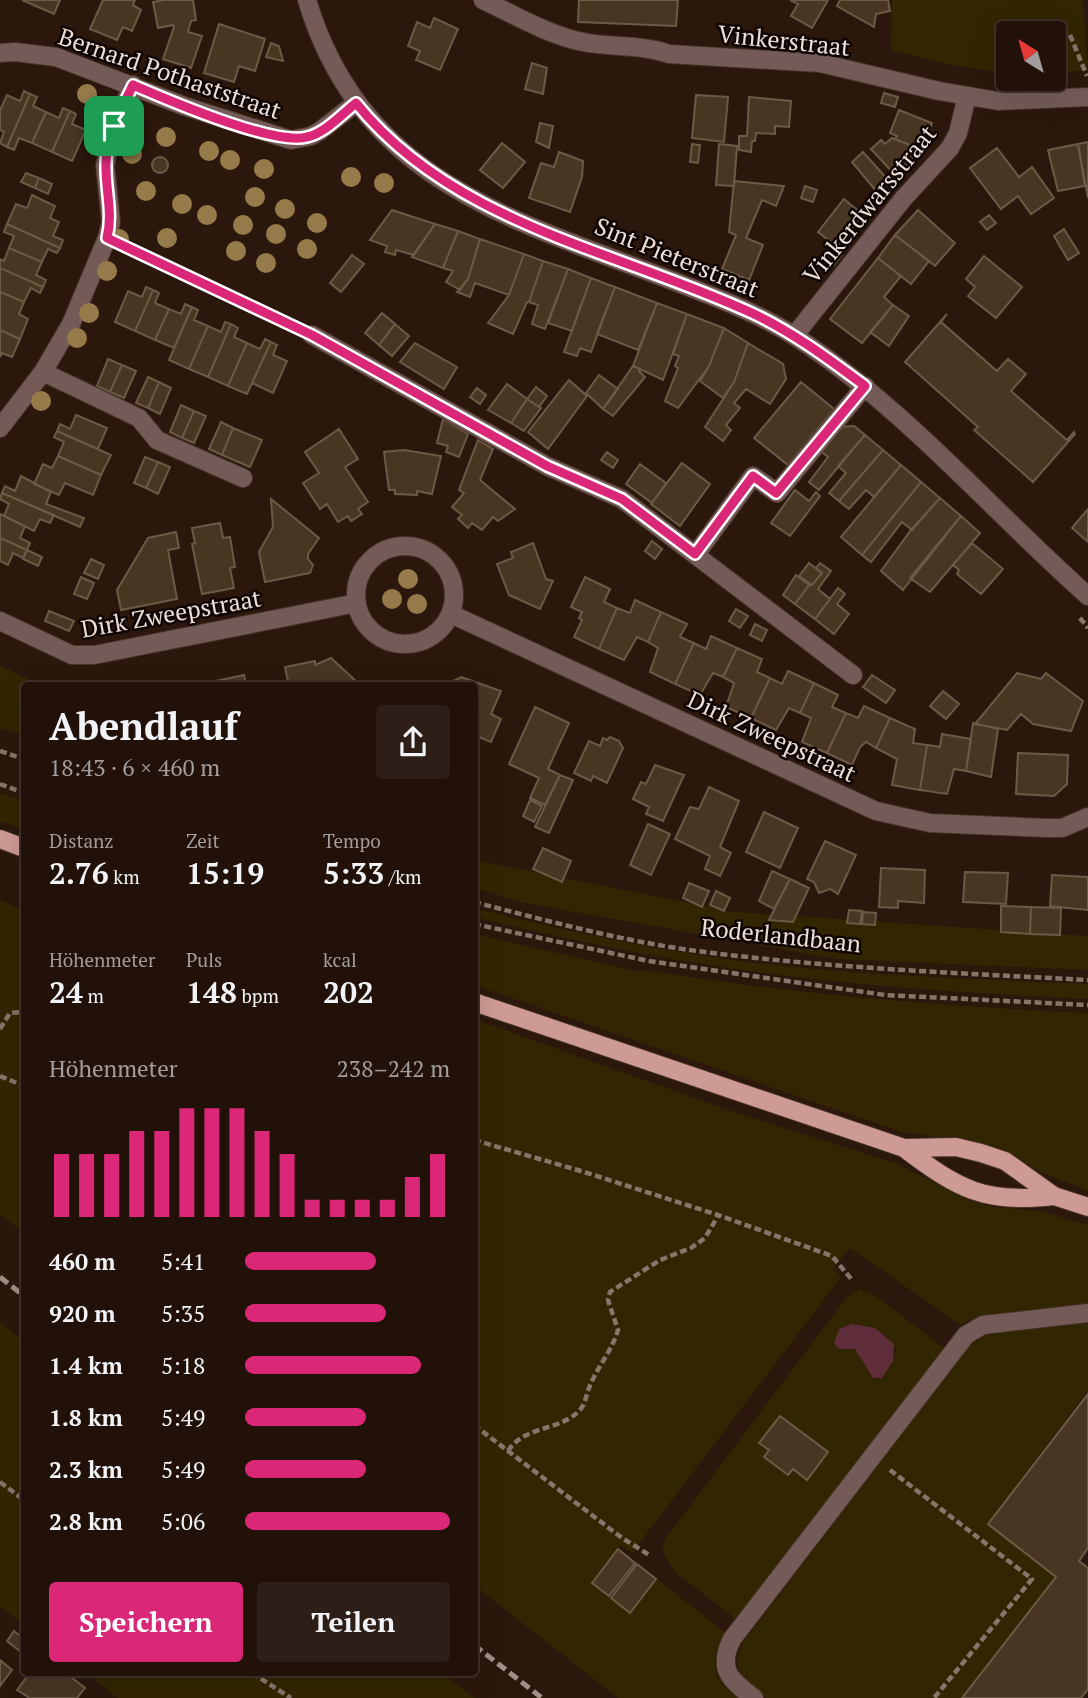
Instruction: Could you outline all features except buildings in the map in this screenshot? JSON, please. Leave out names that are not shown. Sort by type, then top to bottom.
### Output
[{"type":"main road","points":[[0,839],[21,847]]},
{"type":"main road","points":[[478,1003],[904,1148],[940,1175],[970,1190],[1021,1200],[1054,1196]]},
{"type":"main road","points":[[904,1148],[956,1147],[981,1153],[1005,1161],[1054,1196],[1088,1207]]},
{"type":"street","name":"Sint Pieterstraat","points":[[307,0],[333,67],[377,129],[406,156],[458,191],[556,236],[723,300],[794,336],[865,386],[1088,596]]},
{"type":"street","name":"Vinkerstraat","points":[[483,0],[556,34],[587,43],[649,47],[669,54],[820,63],[967,96],[1023,102],[1088,97]]},
{"type":"street","name":"Bernard Pothaststraat","points":[[0,53],[56,57],[184,106],[291,140],[311,136],[320,131],[356,103]]},
{"type":"street","points":[[0,428],[43,372],[71,324],[107,238],[111,222],[105,165],[114,126],[133,85]]},
{"type":"street","name":"Vinkerdwarsstraat","points":[[794,336],[903,199],[950,148],[958,133],[967,96]]},
{"type":"street","points":[[312,335],[547,466],[622,499],[853,675]]},
{"type":"street","points":[[43,372],[139,418],[157,440],[243,478]]},
{"type":"street","points":[[695,554],[753,476],[776,493],[865,386]]},
{"type":"street","points":[[411,547],[427,551],[445,567],[454,589],[451,614],[443,627],[431,638],[400,644],[384,640],[371,631],[362,618],[357,603],[359,579],[373,559],[387,550],[411,547]]},
{"type":"street","name":"Dirk Zweepstraat","points":[[0,621],[72,654],[94,655],[357,603]]},
{"type":"street","name":"Dirk Zweepstraat","points":[[451,614],[876,811],[930,823],[1048,828],[1062,828],[1088,817]]},
{"type":"street","points":[[754,1698],[735,1684],[727,1672],[727,1649],[732,1639],[966,1335],[983,1325],[1088,1313]]},
{"type":"path","points":[[1070,35],[1088,79]]},
{"type":"path","points":[[107,238],[312,335]]},
{"type":"path","points":[[0,751],[21,758]]},
{"type":"path","points":[[0,784],[21,792]]},
{"type":"path","name":"Roderlandbaan","points":[[478,903],[575,928],[694,951],[901,972],[1088,980]]},
{"type":"path","name":"Roderlandbaan","points":[[478,925],[649,961],[885,995],[1088,1005]]},
{"type":"path","points":[[0,1029],[10,1013],[21,1012]]},
{"type":"path","points":[[0,1076],[21,1085]]},
{"type":"path","points":[[478,1141],[718,1215],[832,1256],[853,1281]]},
{"type":"path","points":[[508,1451],[525,1435],[572,1416],[583,1405],[594,1376],[618,1330],[608,1300],[610,1292],[660,1260],[691,1248],[705,1238],[718,1215]]},
{"type":"path","points":[[478,1428],[622,1538],[652,1556]]},
{"type":"path","points":[[873,1457],[1032,1578],[934,1698]]},
{"type":"path","points":[[0,1482],[21,1498]]},
{"type":"path","points":[[257,1676],[291,1698]]},
{"type":"shaded area","points":[[892,0],[1083,0],[1088,70],[1066,72],[1066,21],[996,21],[996,71],[956,66],[891,50]]},
{"type":"shaded area","points":[[0,665],[33,682],[21,682],[21,735],[0,728]]},
{"type":"shaded area","points":[[0,793],[21,800],[21,828],[0,821]]},
{"type":"shaded area","points":[[478,861],[735,912],[1088,936],[1088,970],[838,959],[519,902],[478,888]]},
{"type":"shaded area","points":[[0,900],[21,909],[21,1231],[0,1214]]},
{"type":"shaded area","points":[[478,909],[614,940],[755,963],[879,974],[1088,984],[1088,999],[900,987],[747,971],[629,951],[478,918]]},
{"type":"shaded area","points":[[478,935],[636,971],[866,998],[1088,1013],[1088,1191],[1045,1174],[1003,1149],[980,1143],[901,1132],[478,986]]},
{"type":"shaded area","points":[[478,1020],[737,1113],[898,1164],[971,1201],[993,1207],[1041,1211],[1088,1225],[1088,1303],[969,1320],[961,1325],[850,1248],[833,1269],[841,1277],[632,1553],[620,1545],[591,1583],[630,1614],[657,1579],[727,1634],[717,1652],[715,1669],[722,1684],[737,1698],[618,1698],[478,1588]]},
{"type":"shaded area","points":[[859,1289],[873,1294],[944,1348],[737,1620],[675,1572],[662,1551],[665,1539],[846,1298]],"holes":[[[849,1325],[882,1333],[896,1349],[888,1370],[878,1380],[873,1378],[855,1349],[837,1348],[839,1329]]]},
{"type":"shaded area","points":[[1088,1321],[1088,1390],[988,1523],[1056,1577],[962,1698],[766,1698],[752,1687],[742,1675],[737,1661],[742,1644],[969,1346],[985,1335]]},
{"type":"shaded area","points":[[0,1322],[21,1340],[21,1623],[0,1606]]},
{"type":"shaded area","points":[[852,1324],[875,1328],[894,1344],[893,1361],[882,1378],[873,1378],[855,1349],[839,1349],[834,1344],[839,1329]]},
{"type":"shaded area","points":[[90,1676],[446,1676],[474,1698],[118,1698]]},
{"type":"railway","points":[[0,1277],[21,1294]]},
{"type":"railway","points":[[478,1648],[542,1698]]},
{"type":"route","points":[[133,85],[184,106],[291,140],[311,136],[320,131],[356,103],[377,129],[406,156],[458,191],[556,236],[756,315],[794,336],[865,386],[776,493],[753,476],[695,554],[622,499],[547,466],[312,335],[107,238],[111,222],[105,165],[114,126],[133,85]]}]
